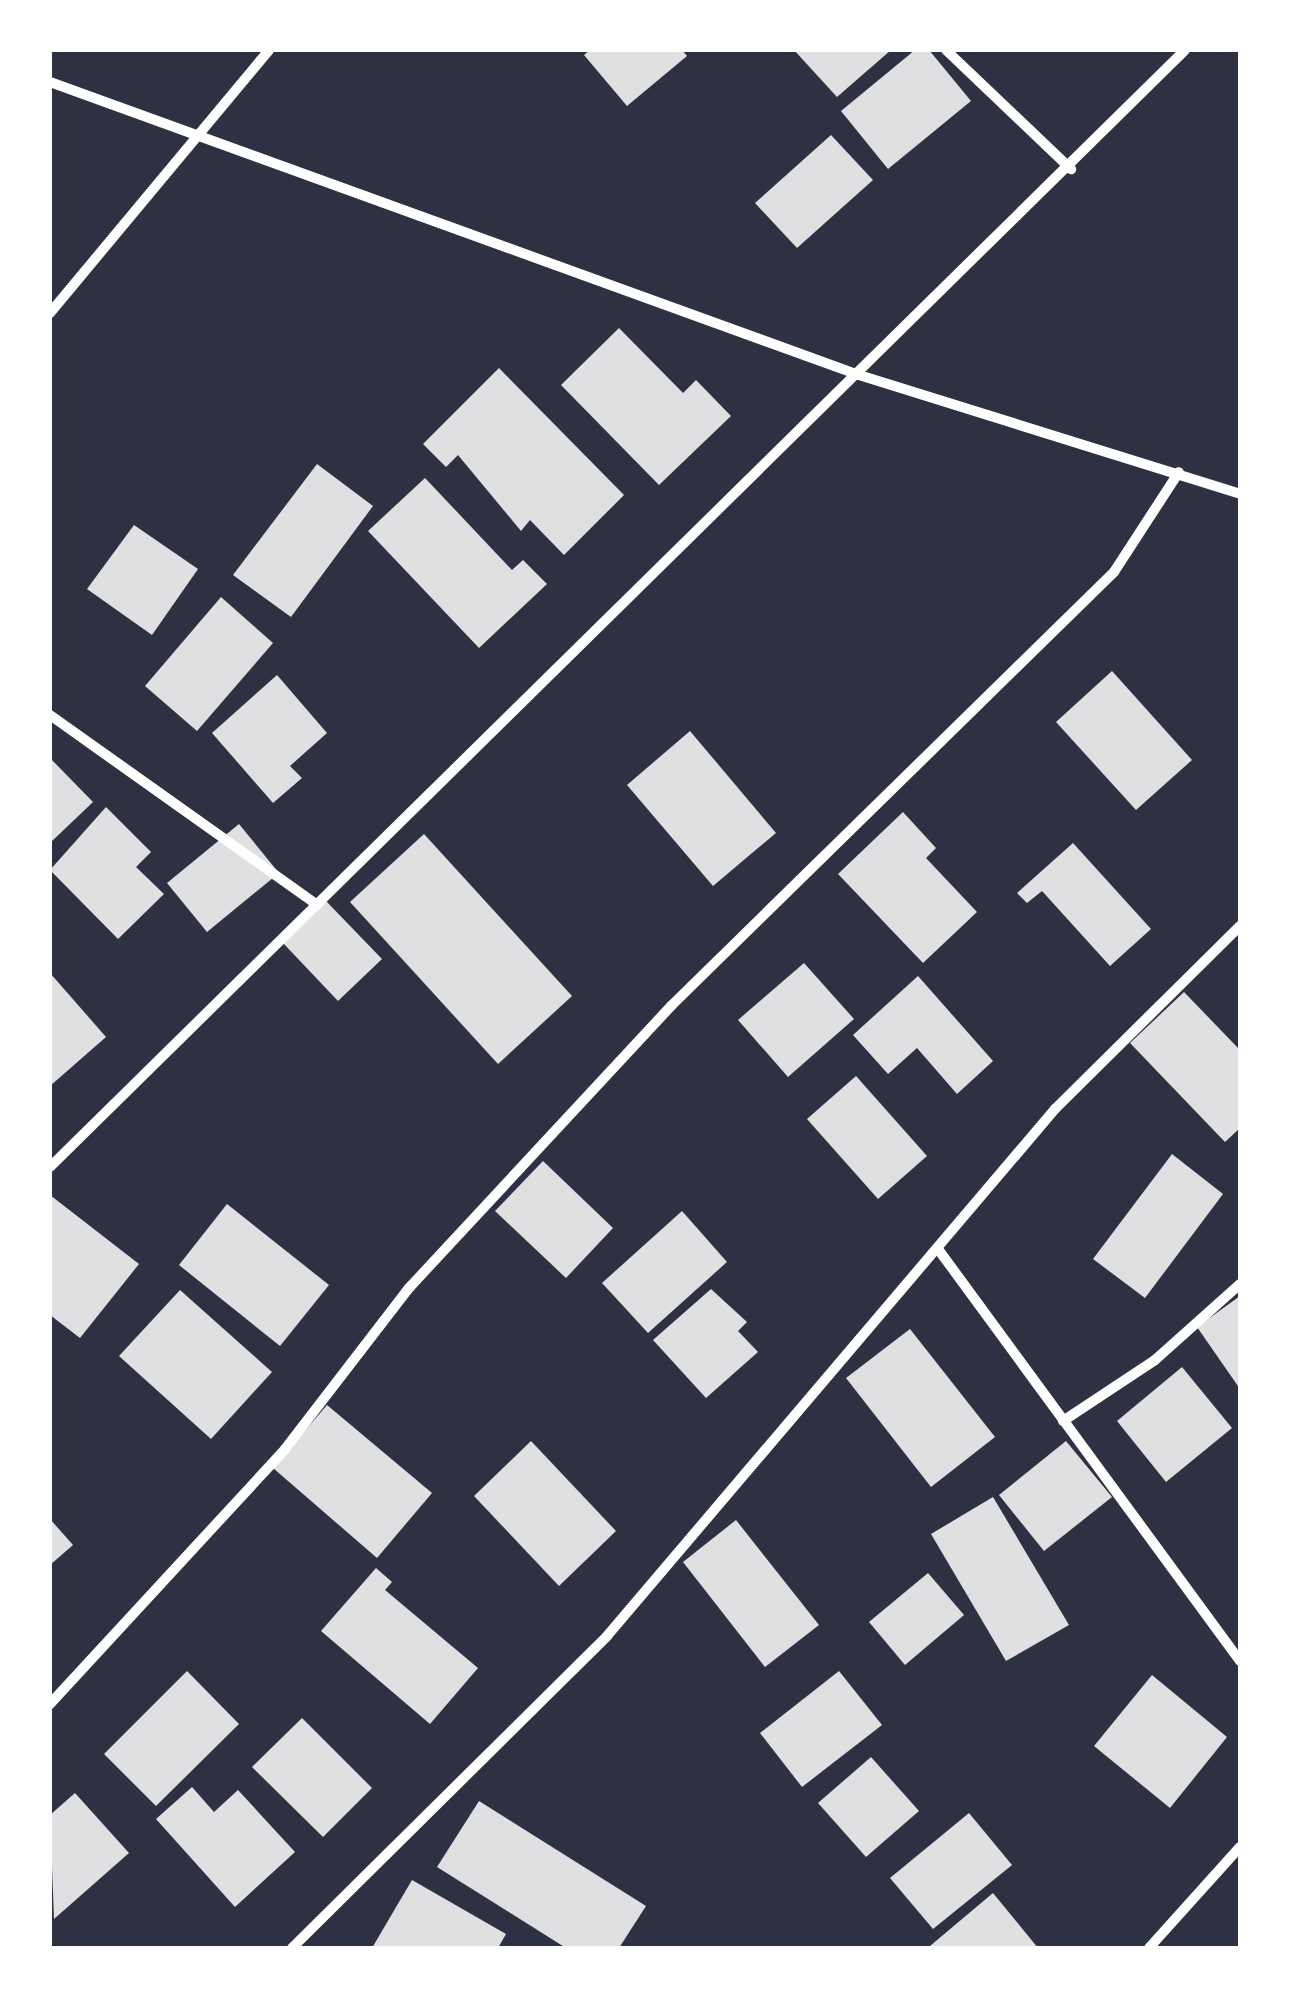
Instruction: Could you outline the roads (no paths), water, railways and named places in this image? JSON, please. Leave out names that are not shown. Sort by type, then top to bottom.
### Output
[{"type":"street","points":[[50,313],[190,136],[269,50]]},
{"type":"street","points":[[946,50],[1072,169]]},
{"type":"street","points":[[50,1167],[1072,169],[1185,50]]},
{"type":"street","points":[[50,82],[190,136],[860,375],[1240,494]]},
{"type":"street","points":[[50,1704],[286,1449],[409,1288],[660,1018],[1114,572],[1179,472]]},
{"type":"street","points":[[50,715],[317,905]]},
{"type":"street","points":[[292,1948],[606,1636],[1056,1109],[1240,926]]},
{"type":"street","points":[[938,1249],[1240,1661]]},
{"type":"street","points":[[1063,1421],[1155,1360],[1240,1284]]},
{"type":"street","points":[[1149,1948],[1240,1847]]}]
